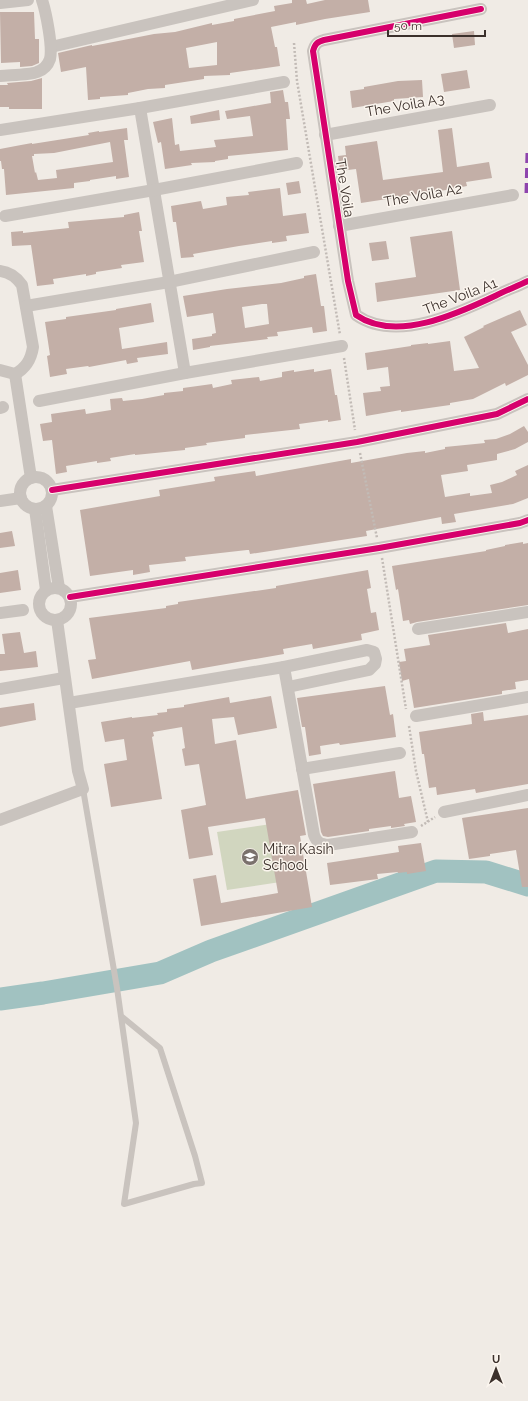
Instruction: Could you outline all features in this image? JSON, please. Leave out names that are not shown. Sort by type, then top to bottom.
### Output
[{"type":"street","points":[[4,2],[28,0]]},
{"type":"street","points":[[0,76],[36,73],[43,69],[48,63],[51,57],[51,47],[45,8],[42,0]]},
{"type":"street","points":[[51,47],[237,2],[253,0]]},
{"type":"street","name":"The Voila","points":[[374,323],[356,315],[348,281],[313,51],[315,45],[324,40],[481,9]]},
{"type":"street","points":[[0,130],[140,108],[284,82]]},
{"type":"street","name":"The Voila A3","points":[[325,135],[490,105]]},
{"type":"street","points":[[140,108],[185,373]]},
{"type":"street","points":[[5,216],[297,163]]},
{"type":"street","name":"The Voila A2","points":[[339,226],[513,194]]},
{"type":"street","points":[[26,306],[169,282],[314,252]]},
{"type":"street","points":[[0,271],[11,274],[18,279],[22,285],[33,347],[32,356],[23,370],[15,374],[0,370]]},
{"type":"street","name":"The Voila A1","points":[[374,323],[409,325],[440,319],[479,304],[528,282]]},
{"type":"street","points":[[38,401],[185,373],[342,346]]},
{"type":"street","points":[[15,374],[31,478]]},
{"type":"street","points":[[52,490],[357,442],[497,414],[528,399]]},
{"type":"street","points":[[31,478],[42,478],[50,485],[52,490],[50,502],[40,507],[29,508],[24,504],[20,492],[22,485],[31,478]]},
{"type":"street","points":[[0,501],[21,498]]},
{"type":"street","points":[[40,507],[59,588]]},
{"type":"street","points":[[40,507],[46,590]]},
{"type":"street","points":[[70,597],[520,524],[528,520]]},
{"type":"street","points":[[52,587],[59,588],[66,591],[70,597],[71,602],[69,612],[62,618],[57,620],[45,616],[40,610],[39,600],[46,590],[52,587]]},
{"type":"street","points":[[0,613],[23,610]]},
{"type":"street","points":[[418,629],[528,612]]},
{"type":"street","points":[[0,820],[83,789],[78,771],[57,620]]},
{"type":"street","points":[[69,704],[284,667],[366,650],[374,652],[376,656],[375,664],[369,670],[288,687]]},
{"type":"street","points":[[284,667],[316,841],[320,844],[328,845],[412,832]]},
{"type":"street","points":[[0,689],[64,678]]},
{"type":"street","points":[[416,716],[528,697]]},
{"type":"street","points":[[302,769],[400,753]]},
{"type":"street","points":[[444,812],[528,795]]},
{"type":"lane","points":[[83,789],[117,988],[136,1123],[124,1204],[202,1183],[195,1156],[160,1048],[121,1016]]},
{"type":"path","points":[[412,832],[444,812]]},
{"type":"green space","points":[[278,823],[287,881],[227,890],[217,832]]},
{"type":"building","points":[[292,0],[306,0],[307,4],[325,0],[368,0],[370,12],[296,25],[296,22],[271,27],[275,47],[277,47],[280,66],[230,73],[230,75],[204,76],[204,79],[165,85],[165,88],[148,89],[128,93],[128,95],[100,97],[100,99],[88,100],[86,67],[61,72],[58,53],[92,45],[154,34],[175,32],[212,23],[212,25],[234,21],[234,19],[275,11],[274,6],[292,3]],"holes":[[[217,42],[217,65],[189,68],[186,48]]]},
{"type":"building","points":[[0,12],[34,12],[35,39],[39,39],[39,63],[32,66],[20,67],[20,62],[1,63]]},
{"type":"building","points":[[474,31],[475,45],[454,48],[452,34]]},
{"type":"building","points":[[467,70],[470,88],[444,92],[441,74]]},
{"type":"building","points":[[42,78],[42,109],[9,109],[9,107],[0,107],[0,85],[8,85],[7,83],[31,81]]},
{"type":"building","points":[[422,80],[423,97],[394,99],[394,101],[352,108],[350,91],[398,81]]},
{"type":"building","points":[[283,90],[285,102],[288,102],[290,119],[286,119],[288,150],[228,156],[228,159],[215,162],[191,163],[192,165],[165,169],[161,142],[158,143],[153,122],[172,118],[175,145],[179,144],[180,151],[216,147],[214,140],[253,136],[250,116],[227,119],[225,111],[271,103],[270,92]]},
{"type":"building","points":[[219,110],[220,120],[191,124],[190,116]]},
{"type":"building","points":[[127,128],[128,140],[124,140],[129,177],[116,179],[116,176],[74,183],[74,188],[6,195],[4,169],[2,169],[0,161],[0,149],[89,135],[88,133]],"holes":[[[110,142],[113,162],[56,170],[57,178],[38,180],[36,172],[35,173],[32,156],[34,156],[34,154],[54,153]]]},
{"type":"building","points":[[452,128],[457,167],[489,162],[492,178],[466,182],[467,186],[361,203],[356,169],[340,171],[338,156],[346,155],[345,146],[377,141],[383,180],[443,172],[438,130]]},
{"type":"building","points":[[299,181],[301,193],[288,195],[286,183]]},
{"type":"building","points":[[280,188],[283,216],[306,213],[309,233],[286,236],[287,241],[272,243],[272,241],[239,246],[193,254],[194,257],[181,258],[176,222],[173,222],[171,206],[201,201],[203,209],[227,205],[226,197],[249,195],[248,192]]},
{"type":"building","points":[[139,212],[142,231],[139,231],[144,262],[121,265],[122,268],[96,272],[96,274],[86,276],[86,274],[53,279],[54,284],[37,286],[31,245],[12,246],[11,232],[23,231],[23,233],[69,228],[68,222],[124,217],[124,215]]},
{"type":"building","points":[[452,231],[460,290],[377,302],[375,283],[416,277],[410,237]]},
{"type":"building","points":[[386,241],[389,259],[372,261],[369,243]]},
{"type":"building","points":[[316,274],[321,306],[324,306],[327,331],[313,333],[312,327],[277,332],[278,336],[267,337],[268,339],[210,346],[193,350],[192,339],[212,336],[212,334],[216,333],[213,313],[187,317],[183,296],[281,283],[304,278],[304,276]],"holes":[[[267,304],[269,324],[245,328],[242,307]]]},
{"type":"building","points":[[151,303],[154,322],[119,328],[122,349],[167,342],[168,354],[137,358],[138,362],[127,364],[126,360],[89,367],[66,369],[67,374],[50,377],[47,356],[50,355],[45,322],[66,319],[66,317],[116,310]]},
{"type":"building","points":[[520,310],[527,325],[511,332],[528,365],[528,375],[506,386],[505,383],[473,399],[450,403],[450,405],[401,412],[401,410],[366,416],[363,393],[381,391],[380,387],[390,386],[388,367],[367,370],[365,353],[411,345],[450,341],[454,371],[479,368],[464,337],[484,327],[483,326]]},
{"type":"building","points":[[314,369],[314,372],[331,369],[341,420],[328,422],[328,420],[299,424],[300,429],[245,435],[245,438],[206,443],[207,445],[185,448],[185,450],[135,454],[110,458],[111,461],[97,463],[97,461],[66,466],[67,472],[56,474],[52,440],[43,441],[40,424],[52,422],[51,414],[85,409],[86,414],[111,410],[110,399],[122,398],[123,401],[142,399],[164,395],[164,393],[183,391],[183,388],[212,384],[213,388],[232,384],[231,380],[259,377],[260,381],[282,377],[282,372]]},
{"type":"building","points":[[524,426],[528,432],[528,442],[515,449],[497,454],[497,460],[467,465],[468,471],[441,475],[445,497],[470,493],[470,496],[492,493],[490,485],[502,482],[517,475],[515,471],[528,465],[528,498],[513,504],[454,514],[456,522],[442,524],[441,517],[366,531],[367,536],[250,554],[249,550],[247,550],[185,557],[186,561],[149,565],[150,572],[133,575],[133,570],[90,576],[80,510],[160,496],[159,490],[215,481],[214,477],[255,471],[256,476],[351,459],[351,463],[407,453],[425,451],[425,453],[445,449],[445,447],[485,443],[484,440],[496,439],[510,434]]},
{"type":"building","points":[[12,531],[15,546],[0,548],[0,533]]},
{"type":"building","points":[[523,542],[523,544],[528,543],[528,605],[410,624],[409,620],[403,621],[398,589],[396,590],[392,566],[486,551],[505,545]]},
{"type":"building","points":[[18,570],[21,590],[0,593],[0,573]]},
{"type":"building","points":[[368,570],[371,588],[367,589],[371,613],[376,612],[379,630],[361,634],[362,640],[313,649],[312,644],[283,649],[284,654],[192,670],[190,661],[92,679],[88,660],[96,659],[89,618],[166,608],[166,606],[178,604],[178,602],[276,588],[276,586]]},
{"type":"building","points":[[506,623],[508,633],[528,629],[528,680],[515,682],[516,689],[502,691],[502,694],[414,708],[409,679],[402,681],[399,662],[406,661],[404,649],[430,645],[428,635]]},
{"type":"building","points":[[20,632],[24,653],[36,651],[38,667],[0,671],[0,654],[5,654],[2,634]]},
{"type":"building","points":[[385,686],[390,715],[393,714],[396,737],[340,745],[339,743],[320,746],[321,754],[309,756],[305,727],[302,727],[297,698]]},
{"type":"building","points":[[271,696],[277,728],[238,735],[234,717],[212,719],[215,744],[236,740],[246,799],[298,790],[306,835],[300,836],[312,907],[201,926],[193,879],[216,875],[221,903],[278,893],[265,818],[208,827],[213,855],[189,859],[181,810],[206,805],[199,764],[185,766],[182,749],[185,748],[182,727],[153,732],[154,736],[152,737],[162,799],[111,807],[104,764],[127,760],[124,739],[105,742],[101,722],[158,715],[157,713],[167,712],[167,709],[184,707],[184,705],[229,697],[230,703]]},
{"type":"building","points":[[34,703],[36,720],[0,727],[0,708]]},
{"type":"building","points":[[483,712],[484,721],[528,715],[528,784],[476,793],[475,789],[437,795],[436,787],[429,788],[419,732],[472,724],[471,714]]},
{"type":"building","points":[[395,771],[399,798],[411,796],[416,822],[404,824],[405,826],[391,828],[391,826],[369,829],[369,831],[328,837],[323,836],[321,832],[313,784]]},
{"type":"building","points":[[528,808],[528,887],[522,887],[516,850],[469,859],[462,818]]},
{"type":"building","points":[[421,843],[426,871],[407,874],[407,872],[398,872],[377,874],[378,879],[330,885],[327,863],[399,852],[398,846]]},
{"type":"waterway","points":[[0,999],[160,973],[211,951],[436,871],[486,872],[528,885]]},
{"type":"marked path","points":[[528,153],[528,197]]},
{"type":"cycle path","points":[[481,9],[324,40],[318,43],[313,51],[348,281],[356,315],[372,323],[390,326],[408,326],[446,317],[465,310],[528,281]]},
{"type":"cycle path","points":[[52,490],[357,442],[497,414],[528,399]]},
{"type":"cycle path","points":[[70,597],[379,548],[520,523],[528,520]]},
{"type":"place","name":"Mitra Kasih School","points":[[250,857]]}]
